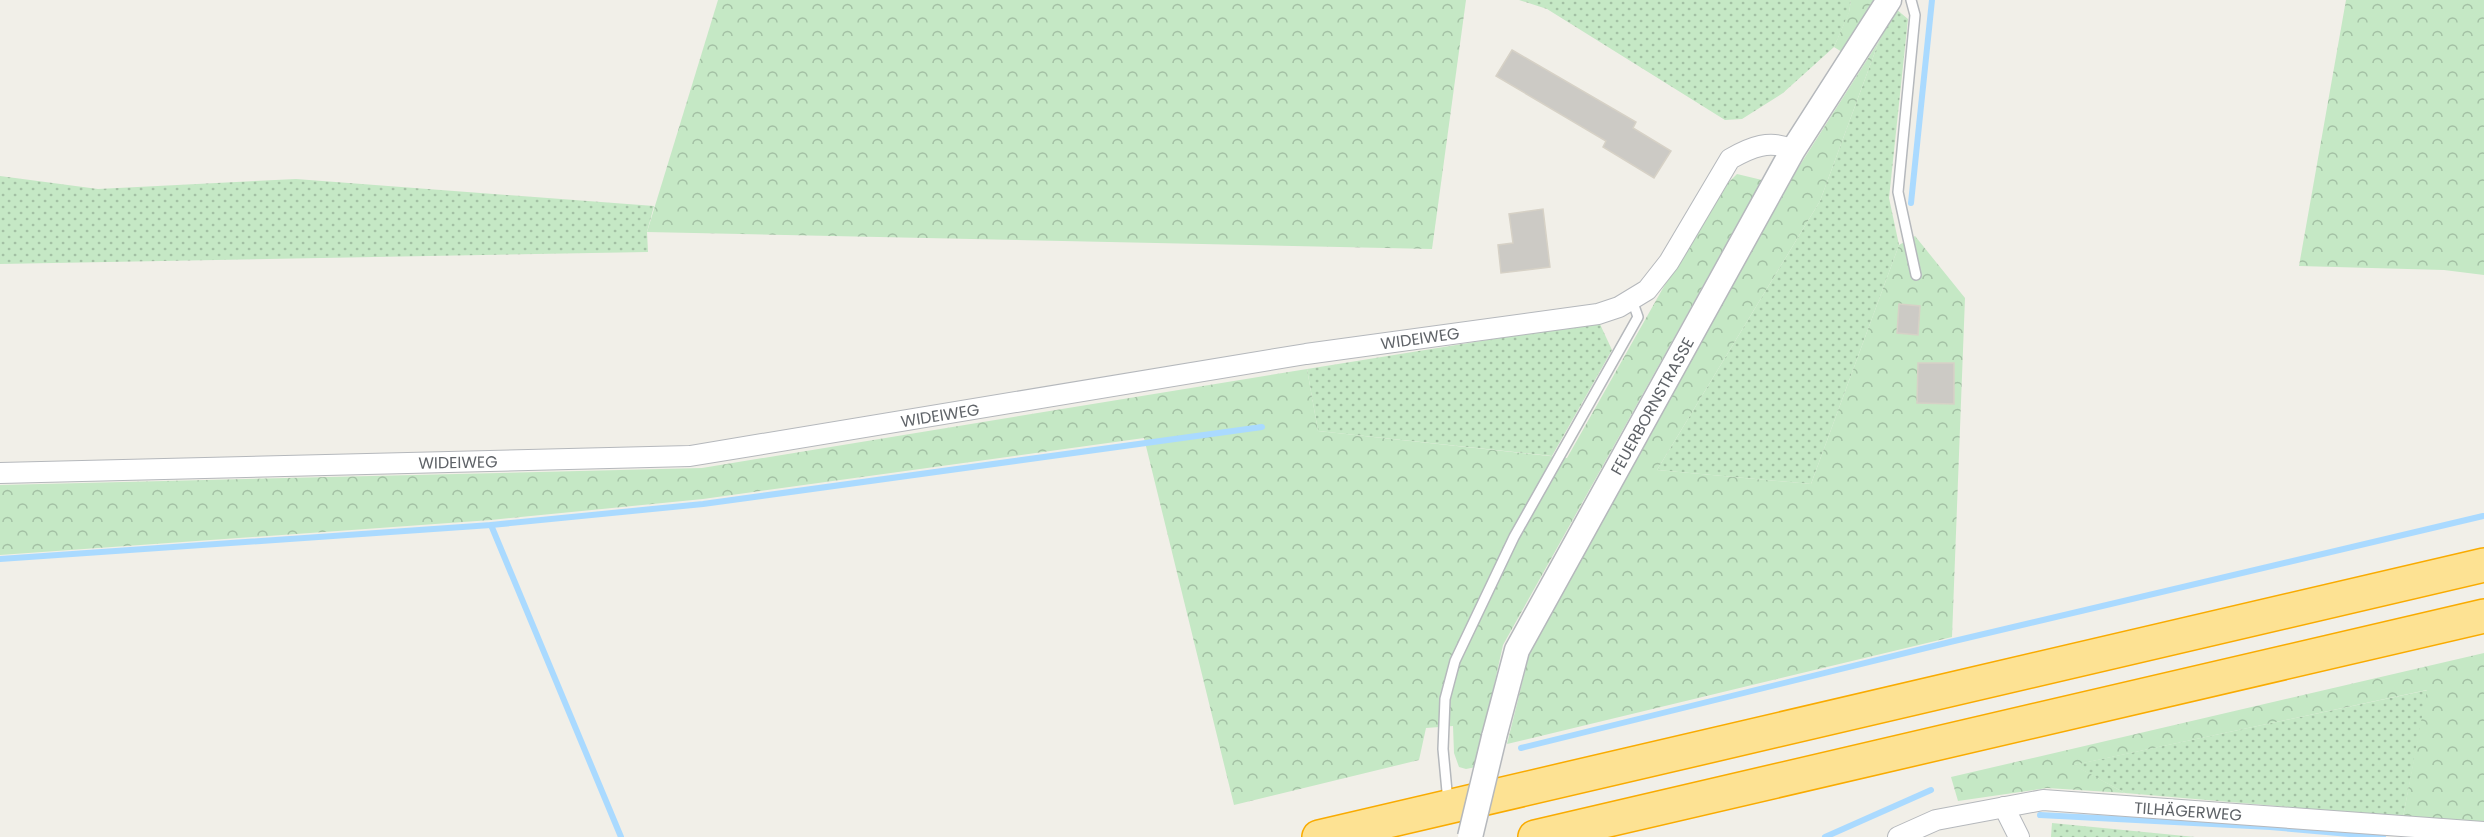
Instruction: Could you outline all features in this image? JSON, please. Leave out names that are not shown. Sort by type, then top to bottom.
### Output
[{"type":"highway","points":[[1319,837],[2484,565]]},
{"type":"highway","points":[[1535,837],[2484,616]]},
{"type":"street","name":"FEUERBORNSTRASSE","points":[[1470,837],[1517,650],[1793,150],[1889,0]]},
{"type":"street","name":"WIDEIWEG","points":[[0,473],[690,456],[1306,354],[1598,314],[1632,300],[1647,290],[1669,262],[1730,159],[1745,150],[1769,143],[1784,145],[1793,150]]},
{"type":"street","name":"TILHÄGERWEG","points":[[1898,837],[1936,820],[2043,800],[2484,832]]},
{"type":"street","points":[[2004,807],[2019,837]]},
{"type":"lane","points":[[1911,0],[1915,15],[1898,192],[1916,275]]},
{"type":"lane","points":[[1449,806],[1443,749],[1444,699],[1455,661],[1514,537],[1638,317],[1632,300]]},
{"type":"green space","points":[[718,0],[1466,0],[1432,249],[647,232]]},
{"type":"green space","points":[[1519,0],[1851,0],[1849,13],[1834,47],[1783,93],[1742,119],[1725,120],[1547,9]]},
{"type":"green space","points":[[1851,0],[1876,0],[1842,52],[1834,47],[1849,12]]},
{"type":"green space","points":[[2346,0],[2484,0],[2484,275],[2444,270],[2299,266]]},
{"type":"green space","points":[[1896,9],[1908,19],[1889,198],[1899,245],[1811,484],[1657,470],[1820,201],[1879,41]]},
{"type":"green space","points":[[1879,41],[1820,201],[1657,470],[1811,484],[1899,245],[1915,236],[1965,298],[1952,637],[1507,744],[1529,655],[1784,190]]},
{"type":"green space","points":[[1737,174],[1762,180],[1503,645],[1476,767],[1466,769],[1459,767],[1454,753],[1453,726],[1426,728],[1419,760],[1234,805],[1144,438],[703,499],[491,520],[0,555],[0,485],[702,468],[1307,369],[1318,431],[1567,458],[1715,196]]},
{"type":"green space","points":[[0,176],[98,189],[296,179],[654,206],[647,232],[648,252],[0,264]]},
{"type":"green space","points":[[1599,322],[1612,350],[1552,456],[1318,431],[1307,369]]},
{"type":"green space","points":[[2484,653],[2484,823],[2403,817],[2427,690],[2074,765],[2125,793],[2047,788],[1958,801],[1951,777]]},
{"type":"green space","points":[[2428,690],[2403,817],[2125,793],[2073,765]]},
{"type":"green space","points":[[2052,823],[2195,837],[2051,837]]},
{"type":"building","points":[[1512,50],[1636,122],[1633,128],[1671,151],[1654,178],[1603,147],[1606,141],[1496,76]]},
{"type":"building","points":[[1543,209],[1550,267],[1501,273],[1498,245],[1513,243],[1509,214]]},
{"type":"building","points":[[1899,304],[1920,306],[1918,335],[1897,333]]},
{"type":"building","points":[[1918,363],[1954,363],[1954,404],[1917,403]]},
{"type":"waterway","points":[[1911,203],[1932,0]]},
{"type":"waterway","points":[[0,559],[491,525],[703,504],[1262,427]]},
{"type":"waterway","points":[[1521,748],[1950,642],[2483,516]]},
{"type":"waterway","points":[[491,525],[621,837]]},
{"type":"waterway","points":[[1825,837],[1931,790]]},
{"type":"waterway","points":[[2040,815],[2270,827],[2383,837]]}]
